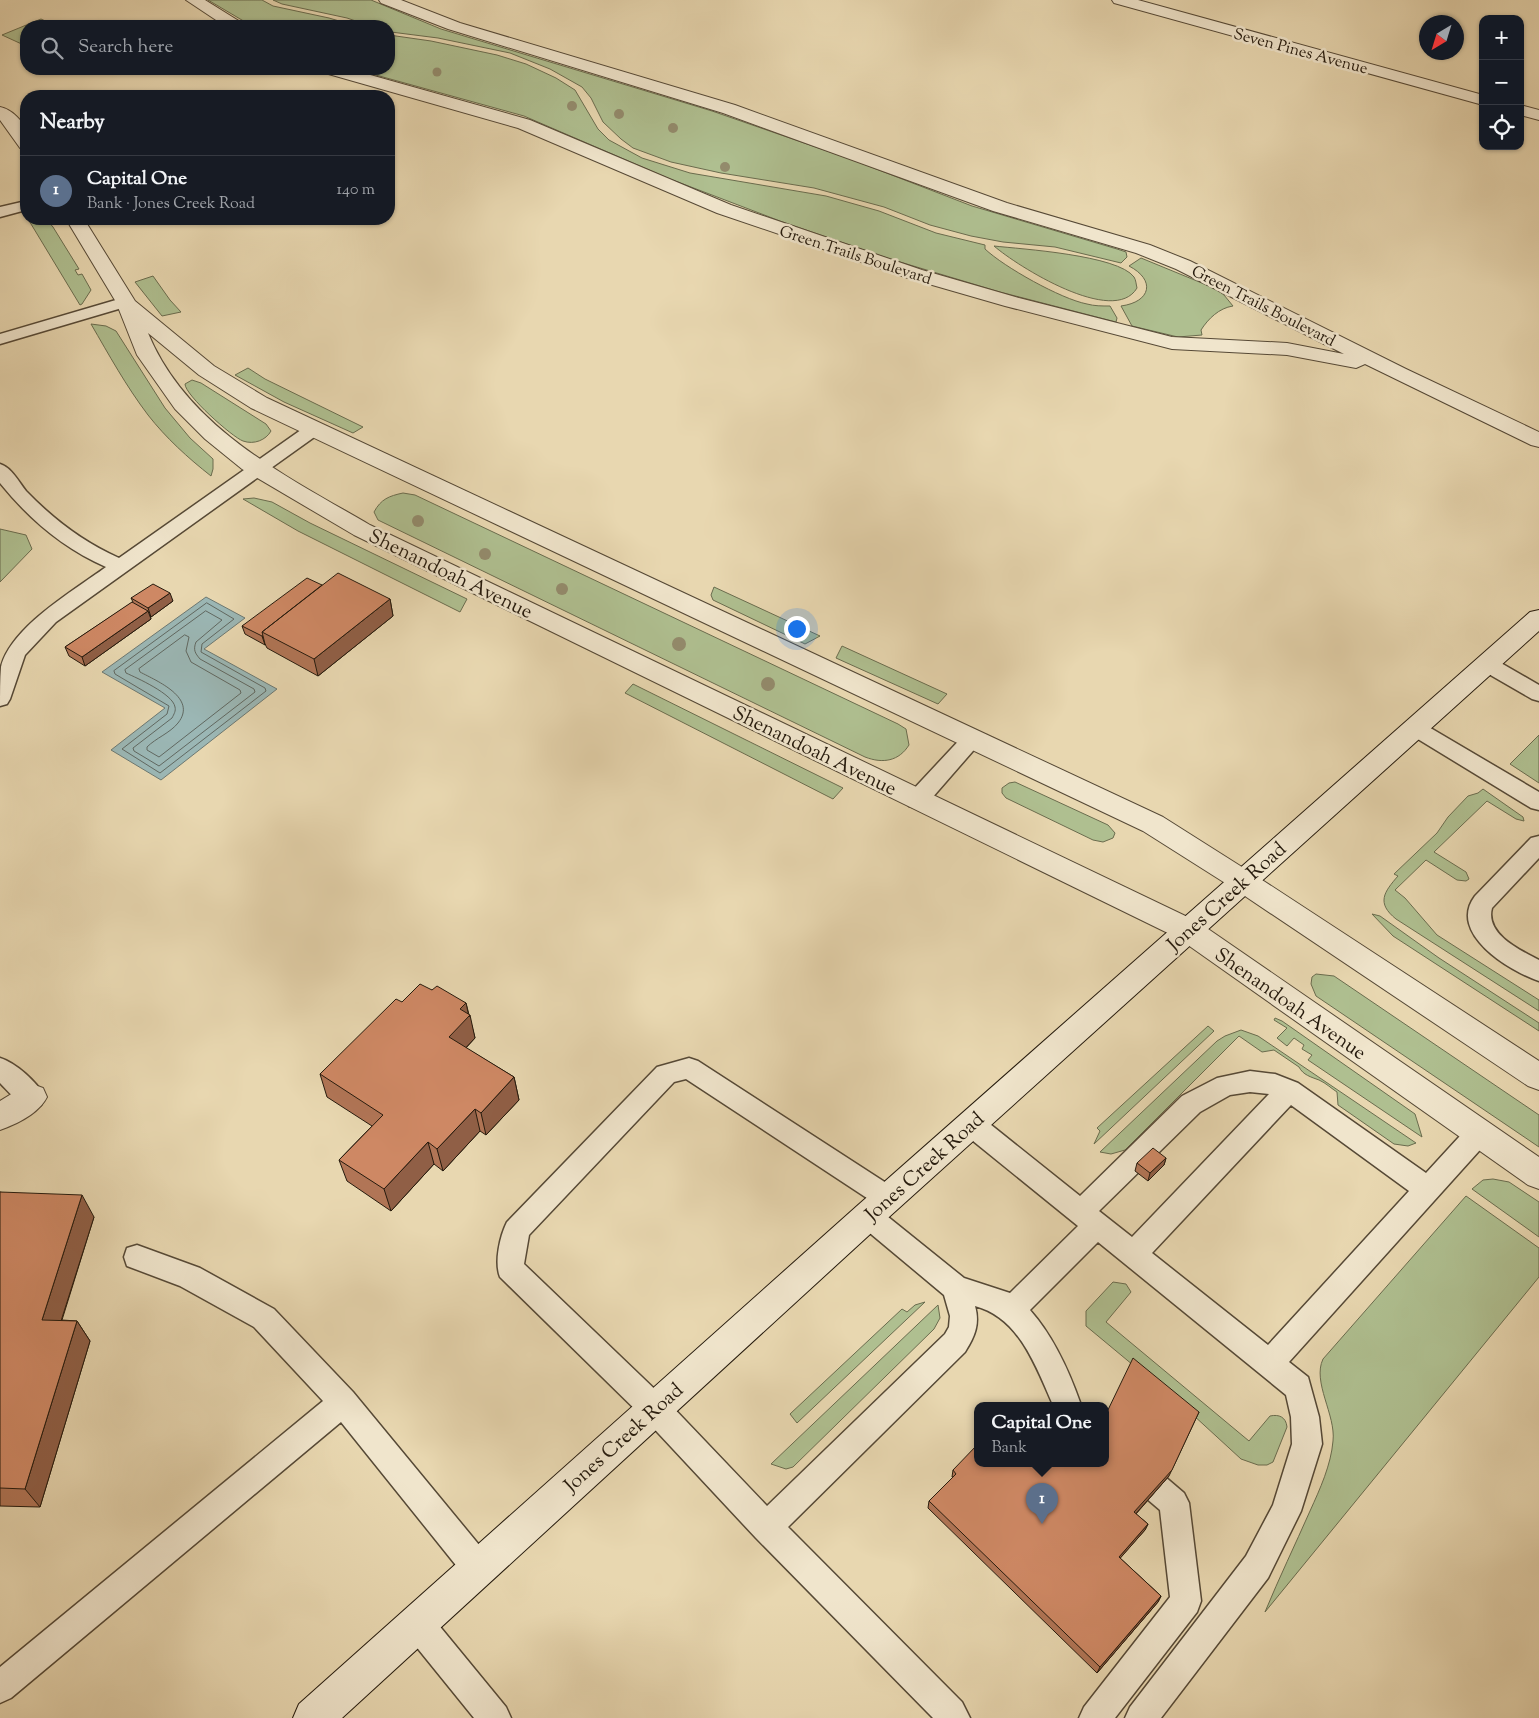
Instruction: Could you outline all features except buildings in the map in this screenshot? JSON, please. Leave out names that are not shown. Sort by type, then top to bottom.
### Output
[{"type":"street","points":[[194,0],[226,20]]},
{"type":"street","name":"Green Trails Boulevard","points":[[387,0],[454,26],[729,109],[1000,207],[1143,249],[1183,265],[1398,373],[1539,440]]},
{"type":"street","name":"Seven Pines Avenue","points":[[1120,0],[1479,99]]},
{"type":"street","name":"Green Trails Boulevard","points":[[352,75],[524,124],[724,209],[888,265],[1012,302],[1172,343],[1287,349],[1327,356],[1398,373]]},
{"type":"street","points":[[1524,111],[1539,115]]},
{"type":"street","points":[[0,112],[9,119],[20,135]]},
{"type":"street","name":"Shenandoah Avenue","points":[[79,225],[126,302],[147,355],[183,404],[213,434],[257,468],[362,530],[1188,930],[1539,1175]]},
{"type":"street","name":"Shenandoah Avenue","points":[[126,302],[183,353],[211,375],[259,403],[1153,824],[1243,881],[1539,1077]]},
{"type":"street","name":"Jones Creek Road","points":[[316,1717],[417,1623],[878,1207],[1539,618]]},
{"type":"street","points":[[0,1117],[32,1097]]},
{"type":"lane","points":[[0,212],[20,207]]},
{"type":"lane","points":[[0,339],[126,302]]},
{"type":"lane","points":[[0,699],[16,652],[49,617],[314,429]]},
{"type":"lane","points":[[0,470],[22,496],[72,543],[119,566]]},
{"type":"lane","points":[[1487,664],[1539,694]]},
{"type":"lane","points":[[1415,728],[1539,802]]},
{"type":"lane","points":[[917,800],[972,739]]},
{"type":"lane","points":[[1539,844],[1480,907],[1479,918],[1482,930],[1494,944],[1539,972]]},
{"type":"lane","points":[[0,1068],[32,1097]]},
{"type":"lane","points":[[768,1527],[955,1343],[963,1331],[964,1316],[956,1288],[878,1207],[689,1068],[666,1074],[516,1230],[510,1268],[655,1409],[768,1527],[956,1716]]},
{"type":"lane","points":[[1011,1310],[1088,1219],[1191,1104],[1208,1092],[1243,1081],[1274,1083],[1289,1090],[1427,1189]]},
{"type":"lane","points":[[1132,1255],[1289,1090]]},
{"type":"lane","points":[[972,1124],[1298,1387],[1305,1417],[1307,1444],[1286,1511],[1256,1567],[1141,1718]]},
{"type":"lane","points":[[1269,1364],[1479,1133]]},
{"type":"lane","points":[[137,1257],[190,1277],[264,1318],[343,1402],[478,1568]]},
{"type":"lane","points":[[956,1288],[998,1300],[1023,1322],[1042,1351],[1059,1384],[1065,1402]]},
{"type":"lane","points":[[0,1687],[343,1402]]},
{"type":"lane","points":[[1095,1718],[1186,1601],[1174,1503],[1109,1448]]},
{"type":"lane","points":[[417,1623],[495,1718]]},
{"type":"green space","points":[[208,0],[262,0],[273,6],[336,20],[242,20]]},
{"type":"green space","points":[[273,0],[371,0],[441,29],[712,111],[853,160],[972,206],[1126,252],[1127,257],[1121,263],[1055,247],[1003,242],[971,236],[930,225],[884,207],[814,188],[721,173],[671,162],[633,148],[621,139],[603,122],[591,98],[582,87],[550,69],[510,53],[438,38],[395,33],[395,20],[353,20],[282,4]]},
{"type":"green space","points":[[20,28],[20,43],[2,35]]},
{"type":"green space","points":[[395,36],[431,41],[497,55],[526,64],[556,78],[575,90],[598,129],[609,140],[642,158],[690,173],[826,196],[879,211],[936,233],[985,245],[985,249],[1005,264],[1048,289],[1076,301],[1095,306],[1110,306],[1117,318],[1116,322],[1000,292],[890,259],[780,221],[670,179],[524,116],[376,75],[395,75]]},
{"type":"green space","points":[[32,225],[51,225],[79,269],[75,270],[78,275],[82,274],[91,290],[80,305]]},
{"type":"green space","points":[[994,246],[1068,254],[1109,263],[1124,269],[1134,277],[1137,288],[1125,298],[1108,301],[1088,297],[1043,278]]},
{"type":"green space","points":[[1141,258],[1214,288],[1224,295],[1233,306],[1223,309],[1211,318],[1201,330],[1202,335],[1178,337],[1132,326],[1121,306],[1131,304],[1144,295],[1146,284],[1143,278],[1129,266]]},
{"type":"green space","points":[[153,276],[181,312],[162,316],[135,282]]},
{"type":"green space","points":[[91,324],[106,326],[116,331],[165,408],[190,438],[213,459],[211,476],[162,432],[148,415],[125,382]]},
{"type":"green space","points":[[248,368],[265,379],[363,427],[353,433],[284,402],[235,375]]},
{"type":"green space","points":[[192,380],[201,383],[266,424],[271,431],[266,437],[255,442],[247,442],[237,438],[210,415],[193,397],[185,384]]},
{"type":"green space","points":[[403,493],[415,495],[898,724],[906,729],[909,745],[900,755],[890,760],[865,757],[378,520],[374,512],[380,504],[390,497]]},
{"type":"green space","points":[[254,498],[272,502],[310,523],[467,599],[460,612],[298,531],[243,499]]},
{"type":"green space","points":[[0,529],[26,535],[32,549],[0,582]]},
{"type":"green space","points":[[714,587],[820,636],[805,644],[713,600],[711,595]]},
{"type":"green space","points":[[842,646],[947,694],[938,704],[836,658]]},
{"type":"green space","points":[[633,684],[843,788],[833,799],[625,693]]},
{"type":"green space","points":[[1539,735],[1539,783],[1510,764]]},
{"type":"green space","points":[[1015,782],[1108,825],[1115,833],[1113,838],[1103,842],[1093,840],[1006,798],[1002,793],[1002,788],[1009,783]]},
{"type":"green space","points":[[1483,789],[1523,817],[1524,821],[1516,819],[1487,801],[1434,852],[1466,872],[1469,879],[1466,881],[1457,880],[1426,860],[1395,890],[1405,898],[1437,935],[1539,1000],[1539,1011],[1396,919],[1384,903],[1386,892],[1398,876],[1394,874],[1437,833],[1448,817],[1468,796],[1478,793]]},
{"type":"green space","points":[[1372,914],[1380,916],[1439,958],[1539,1023],[1539,1031],[1393,936]]},
{"type":"green space","points":[[1316,974],[1334,976],[1539,1115],[1539,1147],[1316,996],[1311,984],[1312,977]]},
{"type":"green space","points":[[1275,1018],[1415,1114],[1422,1137],[1308,1060],[1312,1055],[1302,1049],[1304,1045],[1294,1038],[1287,1046],[1277,1038],[1287,1028],[1274,1020]]},
{"type":"green space","points":[[1208,1026],[1214,1031],[1094,1144],[1100,1131],[1097,1128]]},
{"type":"green space","points":[[1241,1030],[1258,1036],[1416,1143],[1408,1146],[1394,1144],[1338,1105],[1337,1092],[1322,1081],[1305,1074],[1299,1067],[1274,1050],[1262,1052],[1239,1036],[1125,1150],[1111,1154],[1100,1152],[1217,1041]]},
{"type":"green space","points":[[1493,1179],[1509,1182],[1539,1202],[1539,1237],[1472,1189],[1483,1180]]},
{"type":"green space","points":[[1466,1196],[1539,1248],[1539,1277],[1265,1612],[1318,1494],[1330,1459],[1333,1431],[1320,1378],[1320,1368],[1323,1359]]},
{"type":"green space","points":[[1113,1282],[1126,1284],[1131,1292],[1106,1322],[1249,1441],[1270,1416],[1276,1415],[1284,1419],[1287,1427],[1273,1462],[1267,1465],[1258,1465],[1241,1459],[1192,1414],[1086,1326],[1086,1311]]},
{"type":"green space","points":[[925,1302],[797,1423],[790,1414],[902,1309],[907,1312],[915,1305]]},
{"type":"green space","points":[[938,1305],[940,1318],[934,1329],[793,1467],[786,1469],[771,1464]]},
{"type":"water","points":[[206,597],[245,618],[204,649],[277,689],[161,780],[111,750],[165,708],[102,672]]},
{"type":"place","name":"Capital One","points":[[1042,1524]]}]
